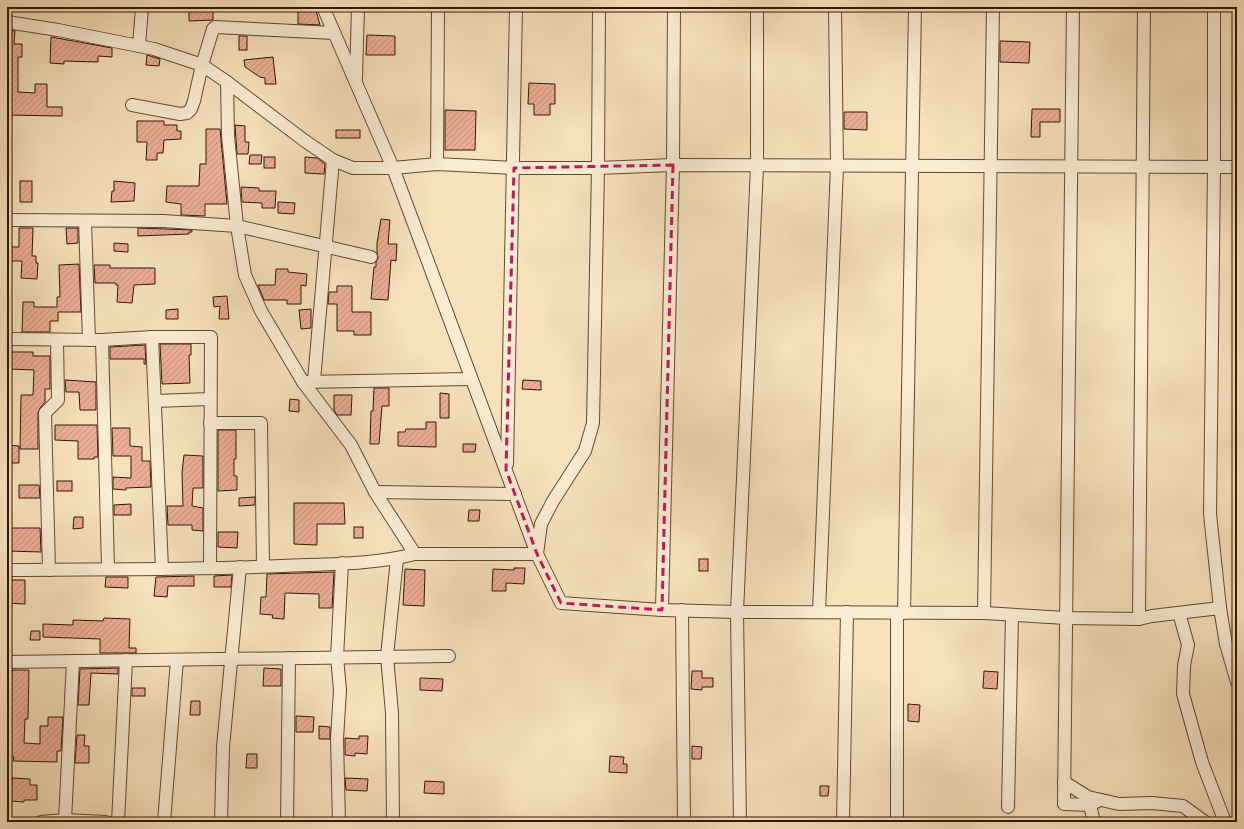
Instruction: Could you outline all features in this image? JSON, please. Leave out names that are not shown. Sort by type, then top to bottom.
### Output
[{"type":"street","points":[[139,46],[142,7]]},
{"type":"street","points":[[323,7],[393,168],[537,554],[561,603],[662,610],[737,612],[984,613],[1066,618],[1139,618],[1220,608]]},
{"type":"street","points":[[356,83],[358,7]]},
{"type":"street","points":[[437,164],[438,7]]},
{"type":"street","points":[[506,470],[514,168],[516,7]]},
{"type":"street","points":[[537,554],[541,524],[553,501],[585,451],[593,423],[598,168],[599,7]]},
{"type":"street","points":[[662,610],[673,165],[674,7]]},
{"type":"street","points":[[740,822],[737,612],[757,166],[757,7]]},
{"type":"street","points":[[819,612],[837,166],[835,7]]},
{"type":"street","points":[[897,822],[913,166],[915,7]]},
{"type":"street","points":[[984,613],[993,7]]},
{"type":"street","points":[[1073,7],[1064,804],[1095,802],[1119,804],[1152,803],[1183,806],[1206,822]]},
{"type":"street","points":[[1139,618],[1144,7]]},
{"type":"street","points":[[1214,7],[1214,167],[1210,514],[1220,608],[1226,644],[1237,682]]},
{"type":"street","points":[[7,22],[58,30],[154,49],[202,65],[305,141],[333,160],[353,168],[393,168],[437,164],[514,168],[598,168],[673,165],[1237,167]]},
{"type":"street","points":[[132,105],[180,114],[187,113],[191,109],[194,101],[202,65],[213,29],[215,27],[334,33]]},
{"type":"street","points":[[227,82],[228,136],[237,226],[245,275],[261,311],[352,445],[375,492],[415,554]]},
{"type":"street","points":[[308,381],[325,247],[333,160]]},
{"type":"street","points":[[7,220],[163,221],[237,226],[371,257]]},
{"type":"street","points":[[85,221],[89,340]]},
{"type":"street","points":[[152,337],[162,569]]},
{"type":"street","points":[[7,339],[102,340],[152,337],[211,337],[210,568]]},
{"type":"street","points":[[49,570],[45,413],[58,400],[57,340]]},
{"type":"street","points":[[102,340],[108,568]]},
{"type":"street","points":[[308,381],[471,379]]},
{"type":"street","points":[[155,401],[210,400]]},
{"type":"street","points":[[210,423],[261,423],[263,566]]},
{"type":"street","points":[[375,492],[515,494]]},
{"type":"street","points":[[7,570],[210,568],[342,563],[397,559],[415,554],[537,554]]},
{"type":"street","points":[[393,822],[392,713],[387,656],[397,559]]},
{"type":"street","points":[[339,822],[338,739],[340,690],[337,657],[342,563]]},
{"type":"street","points":[[221,822],[223,747],[240,567]]},
{"type":"street","points":[[682,610],[684,822]]},
{"type":"street","points":[[843,822],[847,612]]},
{"type":"street","points":[[1179,613],[1188,646],[1184,666],[1183,694],[1202,762],[1225,822]]},
{"type":"street","points":[[1008,807],[1012,615]]},
{"type":"street","points":[[7,662],[449,656]]},
{"type":"street","points":[[287,822],[289,658]]},
{"type":"street","points":[[118,822],[126,660]]},
{"type":"street","points":[[164,822],[176,660]]},
{"type":"street","points":[[65,820],[73,661]]},
{"type":"street","points":[[1064,782],[1095,802]]},
{"type":"street","points":[[1094,822],[1095,802]]},
{"type":"street","points":[[41,822],[65,820],[106,822]]},
{"type":"highlighted area","points":[[673,165],[662,610],[561,603],[537,554],[506,470],[514,168]]},
{"type":"building","points":[[189,7],[213,7],[213,20],[189,21]]},
{"type":"building","points":[[298,7],[315,7],[320,25],[298,24]]},
{"type":"building","points":[[7,30],[15,31],[14,44],[22,44],[22,57],[18,57],[18,92],[35,93],[35,84],[47,84],[47,107],[62,107],[62,116],[7,115]]},
{"type":"building","points":[[367,35],[395,36],[395,55],[366,55]]},
{"type":"building","points":[[239,36],[247,36],[247,50],[239,50]]},
{"type":"building","points":[[51,37],[112,48],[112,57],[98,56],[98,62],[64,61],[64,64],[50,63]]},
{"type":"building","points":[[1000,41],[1030,42],[1029,63],[1000,62]]},
{"type":"building","points":[[147,55],[160,59],[159,66],[146,65]]},
{"type":"building","points":[[273,57],[276,84],[265,84],[265,78],[260,77],[245,67],[244,60]]},
{"type":"building","points":[[529,83],[555,84],[555,104],[550,104],[550,115],[534,115],[534,104],[528,104]]},
{"type":"building","points":[[1032,109],[1060,109],[1060,122],[1040,122],[1040,137],[1031,137]]},
{"type":"building","points":[[445,110],[476,111],[475,150],[445,150]]},
{"type":"building","points":[[844,112],[867,112],[867,130],[844,129]]},
{"type":"building","points":[[137,121],[164,121],[164,125],[177,125],[177,131],[181,131],[181,139],[164,140],[163,153],[157,153],[157,160],[146,160],[147,142],[137,142]]},
{"type":"building","points":[[235,125],[245,126],[245,142],[249,142],[248,154],[237,154]]},
{"type":"building","points":[[206,129],[220,129],[227,204],[205,204],[205,216],[181,215],[181,204],[166,202],[167,186],[199,186],[200,164],[206,164]]},
{"type":"building","points":[[336,130],[360,130],[360,138],[336,138]]},
{"type":"building","points":[[250,155],[262,155],[261,164],[249,164]]},
{"type":"building","points":[[264,157],[275,157],[275,168],[264,168]]},
{"type":"building","points":[[305,157],[317,158],[325,164],[324,174],[305,173]]},
{"type":"building","points":[[20,181],[32,181],[32,202],[20,202]]},
{"type":"building","points":[[114,181],[135,183],[134,201],[111,202],[112,191],[114,191]]},
{"type":"building","points":[[241,187],[259,188],[259,191],[276,191],[275,208],[262,208],[262,203],[242,202]]},
{"type":"building","points":[[278,202],[295,203],[294,214],[278,213]]},
{"type":"building","points":[[381,219],[390,220],[388,244],[397,244],[396,261],[391,260],[388,300],[371,299],[374,267],[376,267],[378,258],[377,243]]},
{"type":"building","points":[[19,228],[33,228],[32,256],[36,256],[36,263],[38,263],[37,279],[21,278],[22,261],[7,261],[7,247],[19,247]]},
{"type":"building","points":[[66,228],[78,228],[78,243],[67,244]]},
{"type":"building","points":[[138,228],[192,230],[192,232],[189,232],[189,234],[138,236]]},
{"type":"building","points":[[114,243],[128,244],[128,252],[114,251]]},
{"type":"building","points":[[79,264],[81,312],[58,312],[58,321],[50,321],[50,332],[22,332],[23,302],[34,302],[34,307],[57,307],[57,297],[60,297],[59,265]]},
{"type":"building","points":[[94,265],[110,265],[110,268],[155,268],[155,284],[134,285],[132,303],[117,302],[118,285],[116,285],[116,283],[95,283]]},
{"type":"building","points":[[276,269],[288,269],[288,272],[307,274],[306,286],[301,285],[301,304],[287,304],[287,300],[264,300],[258,285],[275,285]]},
{"type":"building","points":[[337,286],[352,286],[352,312],[371,312],[371,335],[354,335],[354,331],[337,331],[337,304],[328,304],[329,292],[337,292]]},
{"type":"building","points":[[227,296],[229,319],[219,319],[220,306],[214,307],[213,297]]},
{"type":"building","points":[[178,309],[178,319],[166,319],[166,310]]},
{"type":"building","points":[[311,309],[311,328],[301,329],[299,310]]},
{"type":"building","points":[[160,344],[191,344],[191,355],[189,355],[190,383],[162,384]]},
{"type":"building","points":[[145,345],[146,364],[144,364],[144,359],[110,359],[110,347]]},
{"type":"building","points":[[11,352],[33,352],[33,356],[50,356],[50,389],[45,389],[45,402],[38,413],[38,449],[20,449],[21,395],[33,395],[34,370],[10,369]]},
{"type":"building","points":[[65,380],[96,382],[96,410],[80,410],[79,392],[66,392]]},
{"type":"building","points":[[523,380],[541,381],[541,390],[522,389]]},
{"type":"building","points":[[374,388],[389,388],[389,406],[382,406],[379,444],[370,444],[371,411],[373,411]]},
{"type":"building","points":[[440,393],[449,394],[449,418],[440,418]]},
{"type":"building","points":[[334,395],[352,395],[351,415],[337,415],[334,410]]},
{"type":"building","points":[[290,399],[299,400],[299,412],[289,411]]},
{"type":"building","points":[[426,422],[436,422],[436,447],[398,446],[398,432],[405,432],[406,429],[426,429]]},
{"type":"building","points":[[55,425],[97,425],[98,457],[94,457],[94,459],[78,459],[78,441],[55,440]]},
{"type":"building","points":[[112,428],[130,428],[130,446],[142,447],[142,461],[150,461],[151,487],[126,488],[126,490],[113,489],[113,477],[131,478],[131,456],[113,456]]},
{"type":"building","points":[[218,430],[236,430],[236,459],[234,459],[234,476],[237,476],[237,490],[218,491]]},
{"type":"building","points":[[463,444],[476,444],[475,452],[463,452]]},
{"type":"building","points":[[7,445],[19,446],[19,463],[7,463]]},
{"type":"building","points":[[184,455],[203,456],[203,488],[193,488],[192,506],[203,508],[203,531],[192,530],[192,525],[168,525],[167,506],[183,506],[182,473]]},
{"type":"building","points":[[57,481],[72,481],[72,491],[57,491]]},
{"type":"building","points":[[19,485],[39,485],[40,498],[19,498]]},
{"type":"building","points":[[255,497],[255,505],[239,506],[239,498]]},
{"type":"building","points":[[294,503],[344,503],[345,524],[317,524],[317,545],[294,544]]},
{"type":"building","points":[[131,504],[131,515],[114,515],[114,505]]},
{"type":"building","points":[[469,510],[480,510],[479,521],[468,521]]},
{"type":"building","points":[[74,517],[83,517],[83,528],[73,529]]},
{"type":"building","points":[[354,527],[363,527],[363,538],[354,538]]},
{"type":"building","points":[[7,528],[40,528],[41,552],[7,551]]},
{"type":"building","points":[[218,532],[238,532],[237,548],[218,547]]},
{"type":"building","points":[[699,559],[708,559],[708,571],[699,571]]},
{"type":"building","points":[[514,568],[525,568],[524,584],[506,583],[506,591],[492,591],[493,569],[514,570]]},
{"type":"building","points":[[405,569],[425,570],[424,606],[403,605]]},
{"type":"building","points":[[334,572],[332,608],[319,608],[319,594],[285,593],[284,619],[272,618],[273,615],[260,614],[261,597],[266,597],[267,574]]},
{"type":"building","points":[[232,575],[231,587],[214,587],[214,576]]},
{"type":"building","points":[[194,576],[194,586],[168,586],[167,597],[154,596],[156,577]]},
{"type":"building","points":[[106,577],[128,577],[128,588],[105,587]]},
{"type":"building","points":[[7,580],[25,580],[25,604],[7,603]]},
{"type":"building","points":[[104,618],[130,619],[129,648],[136,648],[136,653],[100,653],[100,639],[43,637],[43,624],[73,625],[73,620],[103,621]]},
{"type":"building","points":[[31,631],[40,631],[40,640],[30,640]]},
{"type":"building","points":[[118,668],[118,674],[91,673],[89,705],[78,705],[80,669]]},
{"type":"building","points":[[264,668],[281,669],[281,686],[263,686]]},
{"type":"building","points":[[12,670],[29,670],[28,719],[25,719],[24,743],[40,744],[40,726],[48,726],[48,717],[63,717],[61,751],[57,751],[57,762],[13,761],[14,757],[7,757],[8,697],[11,697]]},
{"type":"building","points":[[692,671],[702,671],[702,678],[713,678],[713,687],[702,687],[702,690],[691,689]]},
{"type":"building","points":[[984,671],[998,672],[997,689],[983,688]]},
{"type":"building","points":[[420,678],[443,679],[442,691],[420,690]]},
{"type":"building","points":[[132,688],[145,688],[145,696],[132,696]]},
{"type":"building","points":[[191,701],[200,701],[200,715],[190,715]]},
{"type":"building","points":[[908,704],[920,705],[919,722],[908,721]]},
{"type":"building","points":[[296,716],[314,717],[313,732],[296,732]]},
{"type":"building","points":[[319,726],[330,727],[330,739],[319,739]]},
{"type":"building","points":[[77,735],[85,735],[84,746],[89,746],[89,763],[75,763]]},
{"type":"building","points":[[359,736],[368,736],[367,754],[355,753],[355,756],[345,755],[345,738],[359,739]]},
{"type":"building","points":[[692,746],[702,747],[701,759],[692,759]]},
{"type":"building","points":[[247,754],[257,754],[257,768],[246,768]]},
{"type":"building","points":[[610,756],[624,757],[623,764],[627,764],[627,773],[609,772]]},
{"type":"building","points":[[12,778],[30,779],[30,785],[37,785],[37,800],[24,800],[24,802],[11,801]]},
{"type":"building","points":[[345,778],[368,779],[367,791],[346,790]]},
{"type":"building","points":[[425,781],[444,782],[444,794],[424,793]]},
{"type":"building","points":[[820,786],[829,786],[828,796],[820,796]]}]
